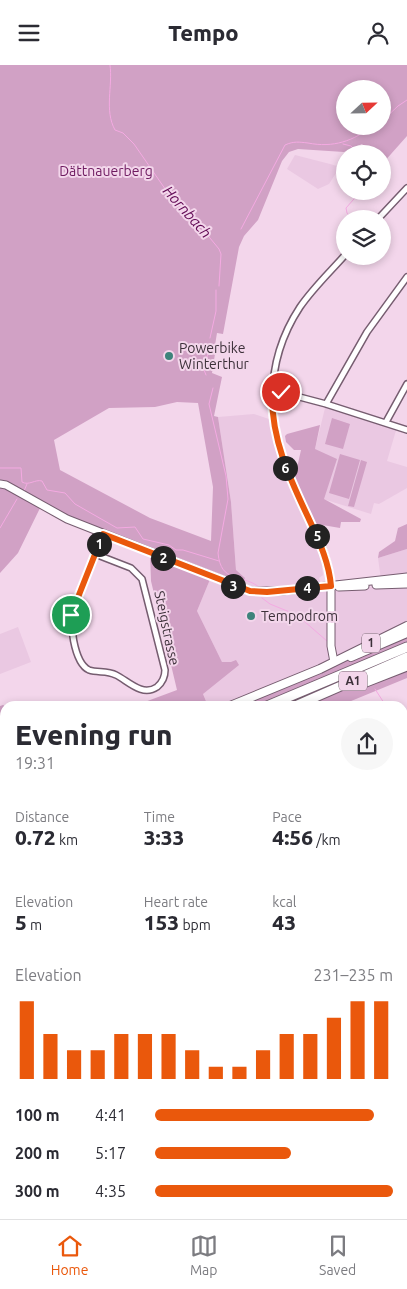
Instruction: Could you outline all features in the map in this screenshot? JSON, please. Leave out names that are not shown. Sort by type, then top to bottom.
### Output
[{"type":"highway","name":"A1","points":[[279,701],[407,647]]},
{"type":"highway","name":"A1","points":[[306,701],[407,657]]},
{"type":"highway","name":"A1","points":[[310,701],[344,691],[407,666]]},
{"type":"main road","points":[[0,485],[6,485],[53,513],[250,591],[267,592],[407,577]]},
{"type":"main road","points":[[331,586],[342,588],[407,584]]},
{"type":"main road","points":[[331,586],[331,646],[334,662]]},
{"type":"main road","name":"1","points":[[242,701],[334,662],[407,625]]},
{"type":"main road","name":"1","points":[[334,662],[407,633]]},
{"type":"street","points":[[386,210],[407,188]]},
{"type":"street","points":[[331,586],[324,552],[281,456],[273,420],[273,390],[278,357],[293,320],[313,291],[336,265]]},
{"type":"street","points":[[326,404],[373,323],[407,277]]},
{"type":"street","points":[[386,422],[407,384]]},
{"type":"street","points":[[273,390],[407,429]]},
{"type":"street","name":"Steigstrasse","points":[[95,554],[131,568],[144,581],[165,670],[162,681],[154,689],[140,689],[113,673],[88,669],[80,661],[72,634],[70,618],[95,554],[103,534]]},
{"type":"shaded area","points":[[295,155],[336,166],[336,173],[329,184],[318,189],[287,169]]},
{"type":"shaded area","points":[[326,404],[397,427],[387,461],[407,467],[407,488],[379,504],[374,503],[371,514],[323,499],[326,492],[315,449]]},
{"type":"shaded area","points":[[254,414],[269,419],[283,462],[320,549],[324,566],[322,567],[323,575],[319,578],[323,591],[407,584],[407,626],[242,701],[206,701],[203,694],[231,662],[222,662],[197,611],[211,577],[236,570],[231,502],[218,417]]},
{"type":"shaded area","points":[[407,549],[407,577],[381,580],[378,558]]},
{"type":"shaded area","points":[[18,627],[31,662],[0,674],[0,634]]},
{"type":"green space","name":"Dättnauerberg","points":[[0,65],[407,65],[407,136],[391,154],[391,145],[362,144],[336,145],[336,151],[298,149],[289,152],[282,161],[258,220],[244,236],[239,247],[223,334],[217,333],[215,345],[219,348],[218,353],[215,354],[212,373],[222,377],[214,416],[218,417],[231,502],[236,570],[245,578],[240,589],[211,577],[197,611],[222,662],[236,660],[239,665],[203,694],[206,701],[147,701],[177,690],[151,581],[150,553],[41,506],[18,553],[0,573]],"holes":[[[177,402],[198,403],[213,487],[211,541],[150,518],[60,470],[54,440],[109,408],[155,407]]]},
{"type":"green space","points":[[332,418],[350,424],[343,449],[325,444]]},
{"type":"green space","points":[[320,425],[315,449],[337,459],[324,499],[361,519],[360,522],[341,522],[340,528],[311,523],[297,494],[301,493],[292,472],[297,468],[301,450],[294,450],[286,442],[285,436],[287,434]]},
{"type":"green space","points":[[340,454],[360,460],[349,499],[329,493]]},
{"type":"green space","points":[[361,460],[367,462],[354,507],[348,506]]},
{"type":"green space","points":[[407,524],[407,549],[378,558],[379,552],[395,541],[398,528]]},
{"type":"green space","points":[[407,626],[407,678],[351,701],[249,701]]},
{"type":"waterway","name":"Hornbach","points":[[110,65],[109,106],[115,130],[123,133],[134,144],[170,196],[178,205],[187,210],[219,249],[221,254],[219,286]]},
{"type":"waterway","points":[[391,113],[407,100]]},
{"type":"waterway","points":[[241,229],[285,145],[296,142],[334,144],[359,135]]},
{"type":"waterway","points":[[343,144],[347,145]]},
{"type":"waterway","points":[[346,210],[353,200]]},
{"type":"waterway","name":"Hornbach","points":[[210,338],[216,311],[216,290]]},
{"type":"waterway","name":"Hornbach","points":[[206,375],[204,370],[210,345]]},
{"type":"waterway","name":"Hornbach","points":[[213,388],[209,404],[226,476],[228,499],[218,553],[220,563],[228,574],[259,587]]},
{"type":"waterway","points":[[0,468],[21,468],[22,482],[42,481],[47,490],[65,493],[75,504],[117,528],[135,527],[143,539],[219,561]]},
{"type":"waterway","points":[[24,491],[27,484]]},
{"type":"waterway","points":[[0,528],[17,499]]},
{"type":"waterway","points":[[262,598],[270,604],[297,615],[327,641]]},
{"type":"waterway","points":[[375,689],[383,701]]},
{"type":"place","name":"Powerbike Winterthur","points":[[169,356]]},
{"type":"place","name":"Tempodrom","points":[[251,616]]},
{"type":"route","points":[[71,615],[103,534],[240,589],[259,593],[331,586],[324,552],[281,456],[272,409],[273,390],[281,392]]}]
